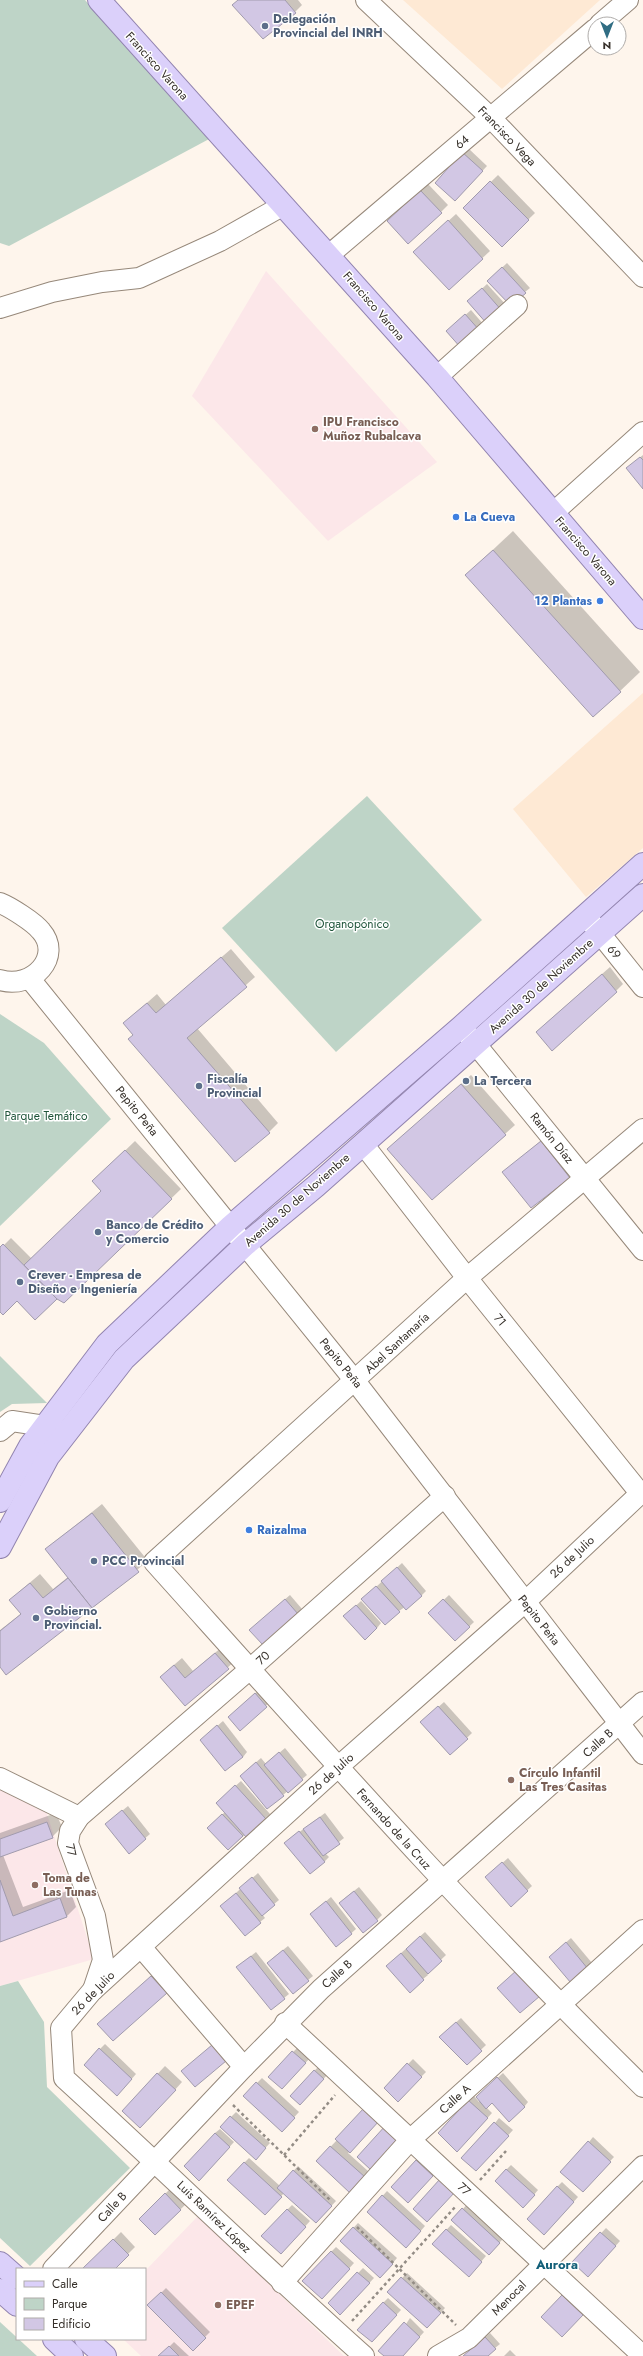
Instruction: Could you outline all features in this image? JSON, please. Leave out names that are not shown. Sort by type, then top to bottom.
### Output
[{"type":"main road","name":"Francisco Varona","points":[[99,0],[282,206],[329,255],[437,377],[643,618]]},
{"type":"main road","name":"Avenida 30 de Noviembre","points":[[0,1501],[30,1446],[107,1344],[231,1226],[461,1027],[643,864]]},
{"type":"main road","name":"Avenida 30 de Noviembre","points":[[0,1547],[48,1457],[124,1359],[245,1245],[363,1144],[643,895]]},
{"type":"main road","points":[[0,2263],[16,2277]]},
{"type":"main road","points":[[0,2290],[16,2304]]},
{"type":"main road","points":[[55,2340],[72,2356]]},
{"type":"main road","points":[[87,2340],[105,2356]]},
{"type":"street","name":"Francisco Vega","points":[[366,0],[491,118],[643,277]]},
{"type":"street","points":[[609,16],[628,0]]},
{"type":"street","name":"64","points":[[329,255],[587,36]]},
{"type":"street","points":[[0,308],[52,292],[102,282],[139,278],[220,241],[282,206]]},
{"type":"street","points":[[437,377],[517,305]]},
{"type":"street","points":[[553,513],[643,432]]},
{"type":"street","points":[[0,903],[41,931],[46,941],[47,952],[44,963],[39,972],[30,979],[20,983],[0,980]]},
{"type":"street","name":"69","points":[[586,916],[643,987]]},
{"type":"street","name":"Pepito Peña","points":[[30,979],[355,1381],[643,1754]]},
{"type":"street","name":"Ramón Díaz","points":[[461,1027],[643,1250]]},
{"type":"street","name":"Abel Santamaría","points":[[154,1562],[467,1278],[643,1129]]},
{"type":"street","name":"71","points":[[363,1144],[467,1278],[642,1492]]},
{"type":"street","points":[[0,1431],[12,1421],[45,1426],[65,1436]]},
{"type":"street","name":"26 de Julio","points":[[64,2078],[61,2028],[92,1992],[338,1767],[525,1602],[642,1492]]},
{"type":"street","name":"70","points":[[78,1817],[250,1669],[445,1496]]},
{"type":"street","name":"Fernando de la Cruz","points":[[154,1562],[442,1882],[560,2005],[643,2087]]},
{"type":"street","name":"Calle B","points":[[54,2268],[285,2023],[321,1989],[643,1702]]},
{"type":"street","points":[[0,1778],[78,1817]]},
{"type":"street","name":"77","points":[[78,1817],[70,1831],[68,1843],[95,1916],[103,1960],[92,1992]]},
{"type":"street","name":"Calle A","points":[[282,2283],[411,2139],[643,1930]]},
{"type":"street","points":[[141,1947],[244,2066]]},
{"type":"street","name":"77","points":[[285,2023],[638,2351]]},
{"type":"street","name":"Luis Ramírez López","points":[[64,2078],[155,2161],[282,2283],[364,2356]]},
{"type":"street","name":"Menocal","points":[[438,2356],[469,2338],[643,2166]]},
{"type":"path","points":[[284,2155],[347,2080]]},
{"type":"path","points":[[340,2334],[506,2151]]},
{"type":"shaded area","points":[[403,0],[600,0],[502,89]]},
{"type":"shaded area","name":"IPU Francisco Muñoz Rubalcava","points":[[266,271],[437,462],[328,541],[192,396]]},
{"type":"shaded area","points":[[643,693],[643,848],[586,897],[513,809]]},
{"type":"shaded area","name":"Toma de Las Tunas","points":[[0,1785],[46,1811],[94,1959],[0,1986]]},
{"type":"shaded area","name":"EPEF","points":[[198,2216],[344,2356],[141,2356],[124,2340],[146,2340],[146,2270]]},
{"type":"green space","points":[[0,0],[85,0],[211,138],[9,246],[0,243]]},
{"type":"green space","name":"Organopónico","points":[[367,796],[482,920],[336,1052],[222,928]]},
{"type":"green space","name":"Parque Temático","points":[[0,1014],[44,1043],[111,1119],[0,1226]]},
{"type":"green space","points":[[0,1356],[47,1403],[12,1404],[0,1412]]},
{"type":"green space","points":[[18,1981],[44,2022],[47,2087],[130,2168],[30,2266],[0,2238],[0,1986]]},
{"type":"green space","points":[[0,2322],[16,2337],[16,2340],[20,2340],[37,2356],[0,2356]]},
{"type":"building","name":"Delegación Provincial del INRH","points":[[238,0],[285,0],[296,13],[263,39],[232,5]]},
{"type":"building","points":[[462,152],[483,171],[455,201],[435,183]]},
{"type":"building","points":[[490,181],[529,220],[502,247],[463,208]]},
{"type":"building","points":[[420,190],[442,213],[408,244],[387,221]]},
{"type":"building","points":[[448,220],[483,259],[449,290],[413,252]]},
{"type":"building","points":[[502,267],[526,293],[511,306],[487,281]]},
{"type":"building","points":[[482,288],[503,312],[488,325],[467,301]]},
{"type":"building","points":[[465,314],[480,331],[461,348],[446,331]]},
{"type":"building","points":[[640,457],[643,460],[643,489],[626,468]]},
{"type":"building","points":[[493,550],[621,692],[593,717],[465,575]]},
{"type":"building","name":"Fiscalía Provincial","points":[[221,957],[247,987],[187,1038],[270,1133],[235,1162],[128,1039],[133,1035],[123,1023],[147,1003],[156,1013]]},
{"type":"building","points":[[602,974],[617,992],[552,1051],[536,1032]]},
{"type":"building","points":[[461,1084],[506,1135],[432,1200],[387,1149]]},
{"type":"building","points":[[541,1141],[570,1178],[531,1208],[502,1172]]},
{"type":"building","name":"Banco de Crédito y Comercio","points":[[125,1150],[172,1199],[64,1303],[57,1299],[24,1265],[101,1191],[92,1181]]},
{"type":"building","name":"Crever - Empresa de Diseño e Ingeniería","points":[[3,1244],[57,1299],[35,1320],[17,1301],[3,1315],[0,1312],[0,1247]]},
{"type":"building","points":[[92,1513],[139,1572],[92,1608],[45,1549]]},
{"type":"building","points":[[397,1567],[422,1596],[406,1610],[381,1581]]},
{"type":"building","points":[[68,1578],[92,1608],[6,1675],[0,1667],[0,1631],[21,1614],[9,1600],[30,1583],[43,1598]]},
{"type":"building","points":[[376,1586],[400,1612],[385,1625],[361,1599]]},
{"type":"building","points":[[285,1599],[298,1614],[263,1645],[249,1630]]},
{"type":"building","points":[[443,1599],[470,1627],[455,1641],[428,1613]]},
{"type":"building","points":[[356,1605],[377,1628],[365,1640],[343,1616]]},
{"type":"building","points":[[215,1653],[229,1669],[185,1706],[160,1677],[174,1665],[185,1678]]},
{"type":"building","points":[[255,1693],[267,1707],[240,1731],[228,1717]]},
{"type":"building","points":[[438,1706],[468,1739],[450,1755],[420,1722]]},
{"type":"building","points":[[217,1725],[243,1757],[225,1771],[200,1740]]},
{"type":"building","points":[[279,1752],[303,1780],[288,1793],[264,1765]]},
{"type":"building","points":[[256,1762],[284,1796],[267,1809],[240,1776]]},
{"type":"building","points":[[235,1785],[266,1819],[246,1837],[216,1803]]},
{"type":"building","points":[[122,1810],[146,1839],[129,1854],[105,1824]]},
{"type":"building","points":[[222,1814],[243,1836],[228,1850],[207,1828]]},
{"type":"building","points":[[320,1817],[340,1844],[323,1856],[303,1829]]},
{"type":"building","points":[[47,1822],[53,1838],[0,1857],[0,1839]]},
{"type":"building","points":[[299,1831],[325,1862],[310,1874],[284,1843]]},
{"type":"building","points":[[502,1862],[528,1891],[511,1907],[485,1877]]},
{"type":"building","points":[[252,1877],[275,1905],[262,1916],[239,1888]]},
{"type":"building","points":[[0,1880],[13,1916],[60,1898],[67,1917],[0,1942]]},
{"type":"building","points":[[354,1891],[378,1921],[363,1933],[339,1903]]},
{"type":"building","points":[[236,1893],[261,1923],[245,1936],[220,1906]]},
{"type":"building","points":[[326,1901],[352,1934],[336,1947],[310,1914]]},
{"type":"building","points":[[420,1936],[442,1961],[428,1974],[406,1949]]},
{"type":"building","points":[[566,1942],[588,1969],[571,1983],[549,1957]]},
{"type":"building","points":[[283,1950],[309,1981],[293,1994],[267,1963]]},
{"type":"building","points":[[401,1953],[424,1980],[410,1993],[386,1966]]},
{"type":"building","points":[[251,1956],[285,1999],[271,2010],[236,1967]]},
{"type":"building","points":[[517,1970],[540,1996],[520,2013],[497,1988]]},
{"type":"building","points":[[151,1976],[167,1993],[113,2041],[97,2024]]},
{"type":"building","points":[[456,2022],[482,2051],[467,2065],[439,2037]]},
{"type":"building","points":[[212,2045],[226,2061],[195,2087],[181,2071]]},
{"type":"building","points":[[99,2048],[132,2079],[117,2096],[84,2065]]},
{"type":"building","points":[[292,2051],[306,2063],[282,2089],[268,2077]]},
{"type":"building","points":[[407,2063],[422,2077],[398,2102],[384,2088]]},
{"type":"building","points":[[314,2070],[324,2079],[300,2105],[290,2096]]},
{"type":"building","points":[[157,2073],[176,2090],[140,2128],[122,2111]]},
{"type":"building","points":[[497,2077],[525,2107],[509,2122],[492,2103],[486,2109],[476,2097]]},
{"type":"building","points":[[256,2082],[295,2118],[282,2132],[243,2096]]},
{"type":"building","points":[[468,2100],[488,2118],[457,2152],[438,2133]]},
{"type":"building","points":[[364,2108],[379,2121],[350,2153],[335,2139]]},
{"type":"building","points":[[230,2116],[266,2148],[256,2160],[220,2127]]},
{"type":"building","points":[[494,2122],[509,2136],[476,2171],[461,2158]]},
{"type":"building","points":[[386,2125],[400,2138],[371,2170],[357,2157]]},
{"type":"building","points":[[215,2133],[230,2147],[199,2181],[184,2166]]},
{"type":"building","points":[[588,2141],[611,2162],[583,2192],[560,2172]]},
{"type":"building","points":[[330,2146],[365,2177],[350,2193],[316,2161]]},
{"type":"building","points":[[416,2160],[433,2176],[408,2203],[391,2187]]},
{"type":"building","points":[[244,2162],[282,2197],[265,2215],[227,2180]]},
{"type":"building","points":[[506,2169],[535,2195],[523,2208],[495,2181]]},
{"type":"building","points":[[293,2170],[332,2206],[316,2223],[277,2188]]},
{"type":"building","points":[[440,2179],[455,2192],[427,2222],[413,2209]]},
{"type":"building","points":[[557,2186],[574,2202],[544,2235],[527,2219]]},
{"type":"building","points":[[165,2193],[181,2210],[155,2235],[139,2219]]},
{"type":"building","points":[[382,2195],[421,2231],[406,2248],[367,2212]]},
{"type":"building","points":[[462,2208],[500,2243],[489,2255],[451,2220]]},
{"type":"building","points":[[287,2209],[306,2227],[281,2254],[261,2236]]},
{"type":"building","points":[[353,2227],[393,2264],[380,2278],[340,2241]]},
{"type":"building","points":[[446,2229],[482,2262],[469,2277],[432,2244]]},
{"type":"building","points":[[600,2232],[616,2246],[588,2277],[572,2262]]},
{"type":"building","points":[[113,2239],[129,2255],[116,2268],[83,2268]]},
{"type":"building","points":[[331,2251],[350,2269],[322,2299],[302,2281]]},
{"type":"building","points":[[357,2272],[370,2283],[340,2315],[328,2303]]},
{"type":"building","points":[[401,2277],[441,2313],[427,2328],[387,2292]]},
{"type":"building","points":[[161,2292],[206,2338],[193,2351],[147,2305]]},
{"type":"building","points":[[562,2295],[583,2315],[562,2337],[541,2317]]},
{"type":"building","points":[[383,2302],[397,2315],[372,2342],[357,2330]]},
{"type":"building","points":[[404,2322],[420,2337],[403,2356],[384,2356],[378,2351]]},
{"type":"building","points":[[485,2337],[496,2349],[488,2356],[463,2356]]},
{"type":"building","points":[[169,2346],[179,2356],[158,2356]]},
{"type":"place","name":"Delegación Provincial del INRH","points":[[265,26]]},
{"type":"place","name":"IPU Francisco Muñoz Rubalcava","points":[[315,429]]},
{"type":"place","name":"La Cueva","points":[[456,517]]},
{"type":"place","name":"12 Plantas","points":[[600,601]]},
{"type":"place","name":"La Tercera","points":[[466,1081]]},
{"type":"place","name":"Fiscalía Provincial","points":[[199,1086]]},
{"type":"place","name":"Banco de Crédito y Comercio","points":[[98,1232]]},
{"type":"place","name":"Crever - Empresa de Diseño e Ingeniería","points":[[20,1282]]},
{"type":"place","name":"Raizalma","points":[[249,1530]]},
{"type":"place","name":"PCC Provincial","points":[[94,1561]]},
{"type":"place","name":"Gobierno Provincial.","points":[[36,1618]]},
{"type":"place","name":"Círculo Infantil Las Tres Casitas","points":[[511,1780]]},
{"type":"place","name":"Toma de Las Tunas","points":[[35,1885]]},
{"type":"place","name":"EPEF","points":[[218,2305]]},
{"type":"district","name":"Aurora","points":[[557,2264]]}]
